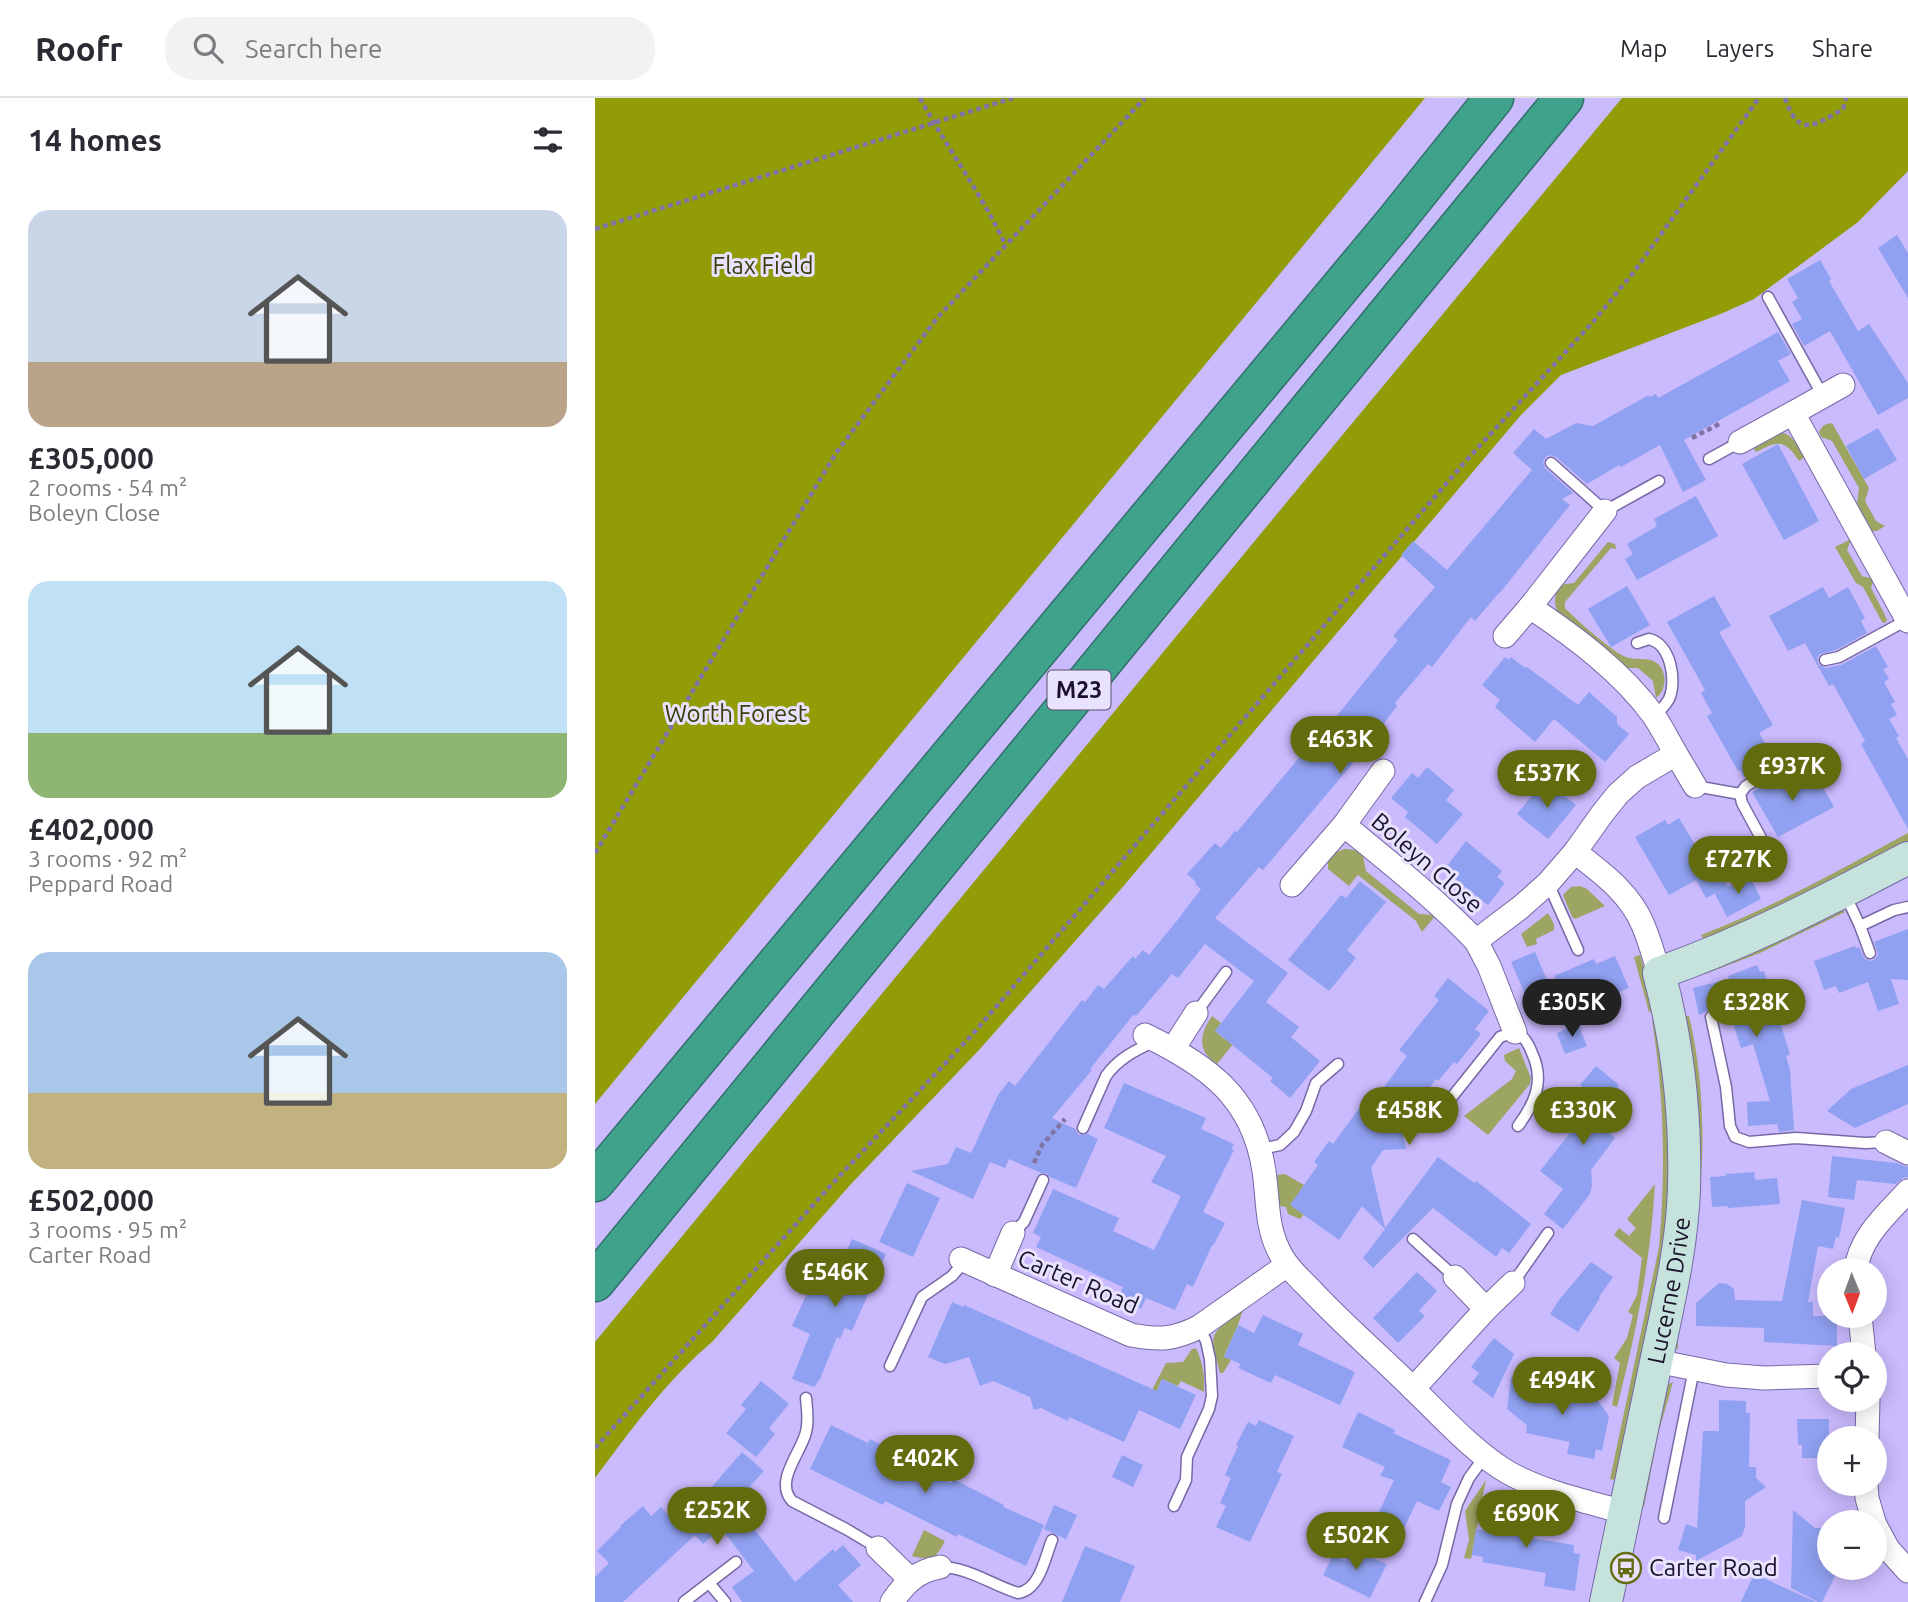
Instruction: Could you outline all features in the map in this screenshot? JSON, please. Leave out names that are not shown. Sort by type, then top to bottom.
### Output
[{"type":"highway","name":"M23","points":[[595,1182],[1375,245],[1494,98]]},
{"type":"highway","name":"M23","points":[[595,1282],[1563,98]]},
{"type":"street","points":[[1739,442],[1833,390]]},
{"type":"street","points":[[1793,412],[1908,620]]},
{"type":"street","points":[[1505,636],[1605,511]]},
{"type":"street","points":[[1530,607],[1560,628],[1623,681],[1653,716],[1695,786]]},
{"type":"street","name":"Boleyn Close","points":[[1476,941],[1548,883],[1576,852],[1618,794],[1637,777],[1677,754]]},
{"type":"street","name":"Boleyn Close","points":[[1292,885],[1344,825],[1383,771]]},
{"type":"street","name":"Boleyn Close","points":[[1344,825],[1426,892],[1476,941],[1515,1032]]},
{"type":"street","points":[[1576,852],[1619,888],[1632,904],[1643,924],[1659,973],[1725,949],[1908,858]]},
{"type":"street","name":"Lucerne Drive","points":[[1606,1602],[1676,1259],[1684,1189],[1679,1069],[1670,1013],[1659,973]]},
{"type":"street","points":[[1196,1013],[1158,1042],[1207,1070],[1239,1103],[1261,1149],[1271,1231],[1287,1265],[1321,1301],[1485,1456],[1507,1472],[1553,1493],[1625,1512]]},
{"type":"street","points":[[1886,1142],[1908,1153]]},
{"type":"street","points":[[1859,1258],[1868,1237],[1908,1191]]},
{"type":"street","name":"Carter Road","points":[[995,1275],[1013,1233]]},
{"type":"street","name":"Carter Road","points":[[963,1260],[1131,1335],[1159,1339],[1185,1334],[1199,1327],[1287,1265]]},
{"type":"street","points":[[1455,1277],[1486,1309]]},
{"type":"street","points":[[1413,1389],[1513,1283]]},
{"type":"street","points":[[1656,1361],[1726,1376],[1817,1376]]},
{"type":"street","points":[[1887,1547],[1908,1571]]},
{"type":"street","points":[[878,1548],[910,1579]]},
{"type":"street","points":[[892,1602],[910,1579],[927,1569],[940,1567]]},
{"type":"lane","points":[[1768,297],[1833,390]]},
{"type":"lane","points":[[1709,459],[1739,442]]},
{"type":"lane","points":[[1551,463],[1605,511],[1659,481]]},
{"type":"lane","points":[[1825,660],[1839,657],[1908,620]]},
{"type":"lane","points":[[1637,643],[1649,639],[1660,643],[1672,673],[1668,702],[1653,716]]},
{"type":"lane","points":[[1768,851],[1742,803],[1740,794],[1745,786],[1792,759]]},
{"type":"lane","points":[[1695,786],[1740,794]]},
{"type":"lane","points":[[1548,883],[1578,950]]},
{"type":"lane","points":[[1844,892],[1870,953]]},
{"type":"lane","points":[[1860,926],[1894,909],[1908,906]]},
{"type":"lane","points":[[1196,1013],[1226,972]]},
{"type":"lane","points":[[1711,1017],[1726,1087],[1730,1126],[1735,1137],[1749,1142],[1796,1138],[1886,1142]]},
{"type":"lane","points":[[1452,1097],[1500,1037],[1515,1032],[1527,1042],[1538,1065],[1539,1075],[1533,1104],[1518,1126]]},
{"type":"lane","points":[[1083,1128],[1111,1069],[1125,1056],[1158,1042]]},
{"type":"lane","points":[[1261,1149],[1280,1145],[1294,1132],[1316,1083],[1338,1064]]},
{"type":"lane","points":[[1013,1233],[1024,1222],[1042,1182]]},
{"type":"lane","points":[[1513,1283],[1548,1233]]},
{"type":"lane","points":[[1413,1239],[1455,1277]]},
{"type":"lane","points":[[890,1366],[922,1297],[952,1276],[963,1260]]},
{"type":"lane","points":[[1174,1506],[1186,1480],[1187,1457],[1209,1409],[1212,1396],[1210,1359],[1199,1327]]},
{"type":"lane","points":[[1664,1518],[1694,1369]]},
{"type":"lane","points":[[806,1398],[807,1430],[786,1483],[788,1496],[792,1501],[878,1548]]},
{"type":"lane","points":[[1425,1602],[1442,1565],[1457,1504],[1469,1478],[1485,1456]]},
{"type":"lane","points":[[940,1567],[952,1567],[1019,1593],[1025,1592],[1036,1580],[1052,1540]]},
{"type":"lane","points":[[684,1602],[736,1562]]},
{"type":"lane","points":[[709,1583],[725,1602]]},
{"type":"path","points":[[921,98],[934,124],[993,218],[1005,244]]},
{"type":"path","points":[[595,229],[1013,98]]},
{"type":"path","points":[[595,853],[836,453],[937,318],[1145,98]]},
{"type":"path","points":[[595,1448],[832,1184],[971,1036],[1464,463],[1593,322],[1633,273],[1759,98]]},
{"type":"path","points":[[1785,98],[1787,108],[1794,119],[1803,125],[1811,125],[1843,109],[1846,98]]},
{"type":"path","points":[[1042,1182],[1030,1171],[1042,1144],[1070,1114]]},
{"type":"green space","name":"Worth Forest","points":[[595,98],[1425,98],[595,1104]]},
{"type":"green space","points":[[1622,98],[1908,98],[1908,171],[1858,222],[1754,299],[1561,375],[1520,416],[1121,889],[979,1050],[851,1184],[712,1342],[664,1390],[595,1478],[595,1342]]},
{"type":"green space","points":[[1832,423],[1869,488],[1865,501],[1876,521],[1885,526],[1877,531],[1872,531],[1857,503],[1859,488],[1832,441],[1821,437],[1821,428]]},
{"type":"green space","points":[[1784,433],[1794,440],[1805,457],[1799,461],[1785,445],[1775,444],[1756,452],[1752,446],[1776,434]]},
{"type":"green space","points":[[1851,539],[1847,550],[1862,576],[1874,579],[1871,588],[1887,620],[1885,623],[1863,587],[1856,583],[1835,547]]},
{"type":"green space","points":[[1608,542],[1615,544],[1616,549],[1611,548],[1565,602],[1565,608],[1594,635],[1621,654],[1658,664],[1665,682],[1656,698],[1653,681],[1638,668],[1623,668],[1559,614],[1556,607],[1555,596],[1560,585],[1574,583]]},
{"type":"green space","points":[[1908,833],[1908,845],[1705,941],[1701,935],[1780,900]]},
{"type":"green space","points":[[1345,849],[1356,850],[1363,856],[1366,871],[1419,914],[1436,915],[1422,932],[1416,921],[1358,875],[1349,886],[1328,869],[1328,859]]},
{"type":"green space","points":[[1580,886],[1605,906],[1575,919],[1563,895],[1571,887]]},
{"type":"green space","points":[[1840,907],[1845,912],[1760,953],[1705,974],[1702,969]]},
{"type":"green space","points":[[1548,913],[1554,930],[1536,939],[1537,944],[1527,947],[1521,934]]},
{"type":"green space","points":[[1640,955],[1656,1010],[1649,1012],[1634,957]]},
{"type":"green space","points":[[1212,1016],[1221,1023],[1215,1031],[1234,1043],[1217,1064],[1206,1054],[1202,1042],[1204,1030]]},
{"type":"green space","points":[[1683,1016],[1689,1016],[1699,1073],[1702,1161],[1694,1249],[1678,1349],[1673,1348]]},
{"type":"green space","points":[[1658,1019],[1664,1050],[1671,1157],[1666,1248],[1621,1467],[1614,1480],[1610,1479],[1659,1247],[1663,1133],[1652,1020]]},
{"type":"green space","points":[[1519,1048],[1531,1078],[1530,1084],[1488,1135],[1464,1116],[1512,1079],[1516,1071],[1505,1061],[1504,1055]]},
{"type":"green space","points":[[1285,1174],[1304,1185],[1304,1214],[1300,1219],[1288,1214],[1286,1207],[1279,1206],[1277,1175]]},
{"type":"green space","points":[[1655,1184],[1642,1296],[1617,1407],[1612,1405],[1620,1363],[1614,1358],[1627,1338],[1633,1315],[1628,1312],[1637,1295],[1642,1258],[1614,1235],[1619,1228],[1629,1236],[1636,1228],[1627,1219]]},
{"type":"green space","points":[[1243,1310],[1224,1356],[1231,1360],[1223,1373],[1220,1373],[1214,1336],[1223,1325]]},
{"type":"green space","points":[[1196,1348],[1203,1370],[1204,1392],[1181,1381],[1178,1386],[1162,1379],[1154,1397],[1150,1394],[1166,1363],[1183,1362],[1192,1349]]},
{"type":"green space","points":[[1673,1382],[1659,1431],[1644,1507],[1637,1506],[1667,1385]]},
{"type":"green space","points":[[1486,1480],[1471,1559],[1464,1558],[1469,1540],[1465,1511]]},
{"type":"green space","points":[[924,1530],[945,1541],[939,1552],[932,1557],[912,1556]]},
{"type":"building","points":[[1897,235],[1908,253],[1908,298],[1878,248]]},
{"type":"building","points":[[1820,260],[1858,331],[1869,324],[1908,383],[1908,398],[1878,415],[1830,331],[1804,346],[1792,324],[1802,319],[1792,302],[1798,298],[1787,279]]},
{"type":"building","points":[[1778,332],[1791,354],[1778,361],[1790,381],[1684,440],[1706,480],[1683,492],[1660,445],[1587,484],[1556,457],[1546,457],[1543,462],[1545,468],[1573,493],[1562,499],[1570,505],[1499,594],[1475,621],[1471,617],[1432,667],[1428,664],[1395,703],[1397,706],[1358,757],[1263,870],[1259,867],[1215,918],[1288,973],[1266,1002],[1299,1027],[1291,1037],[1320,1061],[1290,1098],[1270,1081],[1273,1078],[1215,1031],[1254,981],[1205,944],[1178,978],[1172,974],[1136,1016],[1134,1014],[1052,1118],[1075,1129],[1079,1135],[1088,1134],[1098,1139],[1076,1188],[1009,1159],[1005,1168],[990,1162],[973,1199],[911,1171],[948,1164],[956,1147],[971,1153],[998,1095],[1009,1081],[1015,1086],[1082,1000],[1085,1002],[1098,985],[1104,989],[1133,956],[1135,959],[1143,950],[1149,955],[1179,918],[1201,889],[1187,874],[1215,843],[1221,848],[1235,831],[1237,832],[1330,721],[1332,722],[1398,640],[1393,636],[1435,587],[1401,555],[1413,541],[1447,570],[1532,470],[1513,453],[1534,429],[1546,439],[1576,423],[1593,426],[1649,395],[1656,394],[1658,398]]},
{"type":"building","points":[[1878,428],[1897,460],[1864,479],[1846,446]]},
{"type":"building","points":[[1778,444],[1819,521],[1784,540],[1742,464]]},
{"type":"building","points":[[1696,496],[1718,536],[1637,580],[1625,559],[1633,554],[1627,544],[1657,526],[1654,519]]},
{"type":"building","points":[[1627,586],[1650,625],[1611,647],[1588,609]]},
{"type":"building","points":[[1823,587],[1829,598],[1848,587],[1865,618],[1861,621],[1867,633],[1836,650],[1820,654],[1817,658],[1819,665],[1826,668],[1841,665],[1876,646],[1888,667],[1883,669],[1889,679],[1884,682],[1895,702],[1891,704],[1897,715],[1889,719],[1908,759],[1908,829],[1861,744],[1865,741],[1833,684],[1829,686],[1805,643],[1788,651],[1769,616]]},
{"type":"building","points":[[1714,596],[1731,626],[1719,632],[1773,725],[1759,733],[1775,760],[1744,778],[1707,716],[1712,713],[1701,693],[1705,690],[1667,622]]},
{"type":"building","points":[[1505,657],[1509,660],[1511,657],[1527,667],[1578,705],[1589,692],[1617,717],[1617,724],[1629,734],[1605,762],[1554,719],[1535,742],[1495,707],[1500,700],[1482,685]]},
{"type":"building","points":[[1427,767],[1454,790],[1446,800],[1463,814],[1437,844],[1405,817],[1408,812],[1391,798],[1412,773],[1418,778]]},
{"type":"building","points":[[1782,774],[1790,786],[1796,783],[1798,785],[1816,775],[1834,807],[1778,837],[1752,792]]},
{"type":"building","points":[[1545,780],[1576,805],[1548,839],[1517,814]]},
{"type":"building","points":[[1679,818],[1698,850],[1707,849],[1728,887],[1706,898],[1696,880],[1669,895],[1635,837],[1665,820],[1668,825]]},
{"type":"building","points":[[1466,841],[1502,871],[1497,877],[1505,883],[1488,905],[1444,870]]},
{"type":"building","points":[[1749,875],[1761,899],[1727,917],[1715,894]]},
{"type":"building","points":[[1360,881],[1386,902],[1347,950],[1356,958],[1329,991],[1288,960],[1341,895],[1346,898]]},
{"type":"building","points":[[1908,929],[1908,980],[1891,979],[1899,1004],[1878,1011],[1868,982],[1839,993],[1836,986],[1824,990],[1814,961],[1855,946],[1859,947],[1865,959],[1872,961],[1878,954],[1874,942]]},
{"type":"building","points":[[1535,952],[1550,987],[1534,994],[1525,994],[1511,962]]},
{"type":"building","points":[[1615,956],[1629,988],[1590,1004],[1593,1012],[1573,1021],[1554,976],[1594,959],[1596,964]]},
{"type":"building","points":[[1757,965],[1760,972],[1764,971],[1790,1054],[1786,1056],[1790,1070],[1794,1130],[1779,1132],[1777,1124],[1748,1126],[1747,1102],[1770,1101],[1753,1044],[1741,1048],[1728,1008],[1709,1010],[1699,1015],[1693,988],[1729,979],[1728,976]]},
{"type":"building","points":[[1448,978],[1489,1011],[1475,1029],[1481,1034],[1457,1064],[1454,1062],[1438,1081],[1436,1079],[1400,1127],[1406,1149],[1383,1150],[1371,1168],[1385,1228],[1438,1157],[1474,1183],[1476,1181],[1531,1224],[1509,1253],[1502,1248],[1496,1257],[1433,1208],[1373,1268],[1363,1258],[1385,1229],[1362,1206],[1339,1240],[1290,1205],[1318,1165],[1314,1162],[1329,1141],[1333,1144],[1372,1091],[1378,1095],[1407,1056],[1399,1050],[1439,1000],[1434,996]]},
{"type":"building","points":[[1578,1024],[1587,1046],[1565,1054],[1557,1033]]},
{"type":"building","points":[[1908,1065],[1908,1104],[1855,1128],[1827,1111],[1851,1089]]},
{"type":"building","points":[[1596,1066],[1626,1094],[1602,1127],[1615,1138],[1591,1170],[1590,1194],[1563,1229],[1544,1214],[1563,1189],[1540,1171],[1585,1114],[1573,1104],[1585,1089],[1580,1085]]},
{"type":"building","points":[[1124,1083],[1206,1118],[1201,1129],[1234,1144],[1231,1149],[1234,1150],[1203,1212],[1225,1223],[1193,1287],[1187,1284],[1175,1310],[1146,1298],[1141,1309],[1118,1298],[1123,1287],[1036,1247],[1041,1237],[1033,1233],[1053,1189],[1119,1218],[1113,1231],[1154,1250],[1181,1196],[1151,1182],[1166,1156],[1104,1128]]},
{"type":"building","points":[[1832,1156],[1896,1163],[1908,1167],[1908,1177],[1896,1184],[1857,1180],[1854,1200],[1828,1197]]},
{"type":"building","points":[[1754,1172],[1755,1180],[1777,1178],[1780,1204],[1712,1207],[1710,1177]]},
{"type":"building","points":[[907,1183],[940,1198],[913,1257],[879,1242]]},
{"type":"building","points":[[1802,1200],[1845,1208],[1839,1238],[1836,1237],[1833,1249],[1818,1246],[1808,1302],[1813,1302],[1813,1316],[1817,1316],[1817,1328],[1837,1328],[1837,1342],[1817,1342],[1817,1345],[1764,1342],[1764,1328],[1696,1326],[1696,1303],[1719,1283],[1734,1289],[1735,1300],[1782,1301]]},
{"type":"building","points":[[852,1239],[886,1254],[852,1331],[845,1328],[840,1339],[837,1337],[820,1379],[814,1387],[792,1379],[810,1334],[792,1326],[810,1287],[827,1295]]},
{"type":"building","points":[[1591,1262],[1613,1277],[1578,1332],[1550,1314]]},
{"type":"building","points":[[1417,1272],[1437,1291],[1419,1311],[1425,1316],[1398,1343],[1373,1318]]},
{"type":"building","points":[[952,1302],[1157,1391],[1162,1379],[1196,1395],[1180,1429],[1139,1410],[1124,1442],[1069,1417],[1068,1421],[1041,1408],[1034,1410],[1030,1397],[993,1381],[980,1386],[969,1357],[945,1364],[928,1357]]},
{"type":"building","points":[[1263,1315],[1303,1334],[1298,1345],[1355,1372],[1340,1405],[1275,1375],[1271,1383],[1238,1368],[1241,1364],[1224,1357],[1238,1325],[1254,1333]]},
{"type":"building","points":[[1494,1338],[1514,1354],[1493,1398],[1472,1382],[1479,1373],[1471,1367]]},
{"type":"building","points":[[1511,1377],[1537,1396],[1568,1382],[1571,1388],[1592,1392],[1609,1416],[1602,1451],[1596,1449],[1594,1459],[1567,1454],[1570,1442],[1526,1433],[1527,1425],[1507,1409]]},
{"type":"building","points":[[761,1381],[789,1404],[769,1428],[775,1434],[756,1457],[726,1433],[746,1409],[741,1405]]},
{"type":"building","points":[[1719,1400],[1746,1401],[1746,1413],[1750,1413],[1749,1467],[1756,1467],[1756,1478],[1766,1487],[1745,1501],[1745,1527],[1742,1536],[1696,1561],[1696,1555],[1678,1550],[1686,1524],[1697,1528],[1703,1431],[1719,1431]]},
{"type":"building","points":[[1358,1412],[1395,1430],[1393,1433],[1451,1460],[1441,1482],[1451,1487],[1439,1511],[1417,1501],[1394,1549],[1364,1544],[1394,1480],[1380,1476],[1385,1467],[1342,1447]]},
{"type":"building","points":[[1797,1419],[1829,1419],[1829,1426],[1817,1426],[1817,1458],[1802,1458],[1802,1445],[1798,1445]]},
{"type":"building","points":[[1259,1420],[1294,1436],[1277,1472],[1282,1474],[1250,1542],[1216,1527],[1226,1506],[1220,1503],[1231,1478],[1225,1475],[1238,1446],[1236,1445],[1248,1422],[1256,1426]]},
{"type":"building","points":[[831,1425],[868,1443],[870,1439],[890,1450],[889,1452],[951,1483],[953,1479],[1004,1505],[1003,1507],[1044,1525],[1026,1566],[958,1534],[957,1537],[885,1501],[883,1505],[810,1469]]},
{"type":"building","points":[[742,1452],[764,1471],[750,1486],[762,1497],[745,1517],[795,1582],[833,1549],[835,1552],[843,1545],[861,1565],[838,1585],[853,1602],[742,1602],[732,1587],[754,1571],[724,1532],[716,1539],[712,1536],[703,1544],[695,1535],[623,1602],[595,1602],[595,1577],[609,1563],[597,1551],[620,1526],[643,1506],[651,1516],[661,1507],[673,1520],[694,1501],[697,1504]]},
{"type":"building","points":[[1122,1455],[1143,1465],[1133,1487],[1112,1477]]},
{"type":"building","points":[[1054,1505],[1077,1515],[1066,1539],[1044,1529]]},
{"type":"building","points":[[1491,1510],[1535,1517],[1532,1538],[1574,1545],[1573,1553],[1580,1554],[1575,1591],[1544,1586],[1546,1573],[1482,1562],[1483,1557],[1472,1555],[1476,1529],[1488,1531]]},
{"type":"building","points":[[1793,1510],[1817,1528],[1817,1580],[1833,1580],[1822,1602],[1791,1588]]},
{"type":"building","points":[[1085,1546],[1135,1566],[1120,1602],[1062,1602]]},
{"type":"building","points":[[1351,1549],[1387,1564],[1370,1598],[1323,1575],[1333,1555],[1345,1561]]},
{"type":"building","points":[[1754,1574],[1816,1602],[1741,1602]]},
{"type":"place","name":"Carter Road","points":[[1626,1568]]},
{"type":"park label","name":"Flax Field","points":[[763,266]]}]
